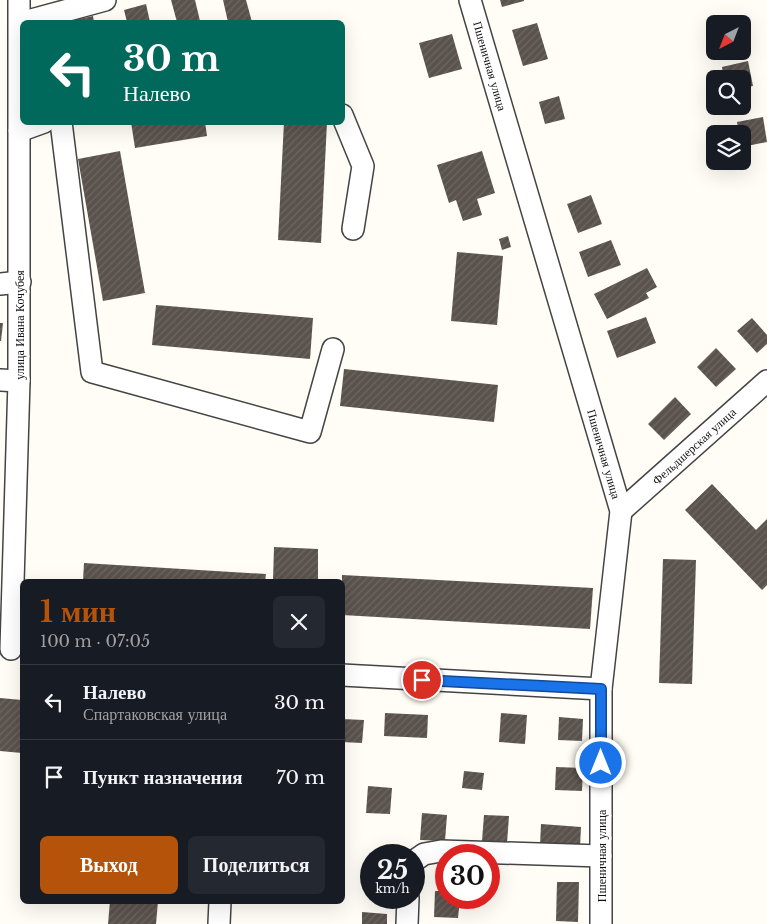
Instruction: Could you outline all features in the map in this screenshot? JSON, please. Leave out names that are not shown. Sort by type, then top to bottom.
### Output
[{"type":"street","name":"улица Ивана Кочубея","points":[[19,0],[22,20]]},
{"type":"street","points":[[33,20],[104,0]]},
{"type":"street","name":"Пшеничная улица","points":[[470,0],[621,511],[601,689],[601,924]]},
{"type":"street","name":"улица Ивана Кочубея","points":[[11,649],[7,555],[10,283],[20,94]]},
{"type":"street","points":[[345,122],[363,166],[353,229]]},
{"type":"street","points":[[19,130],[35,125]]},
{"type":"street","points":[[61,125],[92,372],[310,432],[333,348]]},
{"type":"street","name":"Фельдшерская улица","points":[[621,511],[767,381]]},
{"type":"street","points":[[345,675],[601,689]]},
{"type":"street","points":[[425,854],[441,851],[601,856]]},
{"type":"street","points":[[218,924],[220,904]]},
{"type":"street","points":[[407,924],[408,909]]},
{"type":"building","points":[[171,0],[195,0],[200,20],[176,20]]},
{"type":"building","points":[[223,0],[246,0],[251,20],[228,20]]},
{"type":"building","points":[[500,0],[524,0],[524,1],[502,7]]},
{"type":"building","points":[[146,4],[150,20],[126,20],[124,10]]},
{"type":"building","points":[[93,16],[94,20],[75,20]]},
{"type":"building","points":[[537,23],[548,59],[523,66],[512,30]]},
{"type":"building","points":[[452,34],[462,69],[429,78],[419,43]]},
{"type":"building","points":[[748,61],[750,70],[722,70],[722,67]]},
{"type":"building","points":[[559,96],[565,119],[545,124],[539,102]]},
{"type":"building","points":[[763,117],[767,142],[751,145],[751,125],[738,125],[737,122]]},
{"type":"building","points":[[131,125],[205,125],[207,136],[135,148]]},
{"type":"building","points":[[284,125],[327,125],[321,243],[278,240]]},
{"type":"building","points":[[120,151],[145,293],[103,301],[78,159]]},
{"type":"building","points":[[482,151],[495,193],[477,199],[482,215],[463,221],[456,200],[449,203],[437,165]]},
{"type":"building","points":[[591,195],[602,224],[578,233],[567,204]]},
{"type":"building","points":[[508,236],[511,247],[502,250],[499,239]]},
{"type":"building","points":[[611,240],[621,265],[588,277],[579,252]]},
{"type":"building","points":[[457,252],[503,256],[497,325],[451,321]]},
{"type":"building","points":[[647,268],[657,287],[646,293],[649,298],[607,319],[594,294]]},
{"type":"building","points":[[156,305],[313,318],[310,359],[152,345]]},
{"type":"building","points":[[646,317],[656,343],[617,358],[607,331]]},
{"type":"building","points":[[752,318],[767,335],[767,344],[757,353],[737,331]]},
{"type":"building","points":[[0,323],[3,323],[1,341],[0,341]]},
{"type":"building","points":[[716,348],[736,369],[716,387],[697,367]]},
{"type":"building","points":[[344,369],[498,385],[494,422],[340,406]]},
{"type":"building","points":[[675,397],[691,414],[664,440],[648,424]]},
{"type":"building","points":[[712,484],[756,530],[767,519],[767,585],[762,590],[685,510]]},
{"type":"building","points":[[274,547],[318,549],[318,579],[273,579]]},
{"type":"building","points":[[663,559],[696,560],[692,684],[659,683]]},
{"type":"building","points":[[84,563],[266,574],[265,579],[83,579]]},
{"type":"building","points":[[342,575],[593,588],[590,629],[345,615],[345,579],[342,579]]},
{"type":"building","points":[[0,698],[20,700],[20,753],[0,751]]},
{"type":"building","points":[[385,713],[428,715],[427,738],[384,736]]},
{"type":"building","points":[[501,713],[527,715],[525,744],[499,742]]},
{"type":"building","points":[[559,717],[583,719],[582,741],[558,740]]},
{"type":"building","points":[[345,719],[364,720],[362,743],[345,742]]},
{"type":"building","points":[[556,767],[583,768],[582,791],[555,790]]},
{"type":"building","points":[[464,771],[484,773],[482,790],[462,788]]},
{"type":"building","points":[[368,786],[392,788],[390,814],[366,813]]},
{"type":"building","points":[[422,813],[447,815],[445,841],[420,840]]},
{"type":"building","points":[[484,815],[509,816],[507,843],[482,841]]},
{"type":"building","points":[[541,824],[581,827],[580,847],[540,845]]},
{"type":"building","points":[[557,882],[579,882],[578,922],[556,921]]},
{"type":"building","points":[[435,891],[435,909],[459,909],[458,918],[434,917]]},
{"type":"building","points":[[110,904],[158,904],[156,924],[108,924]]},
{"type":"building","points":[[362,912],[387,914],[387,924],[362,924]]},
{"type":"route","points":[[422,680],[601,689],[601,763]]}]
